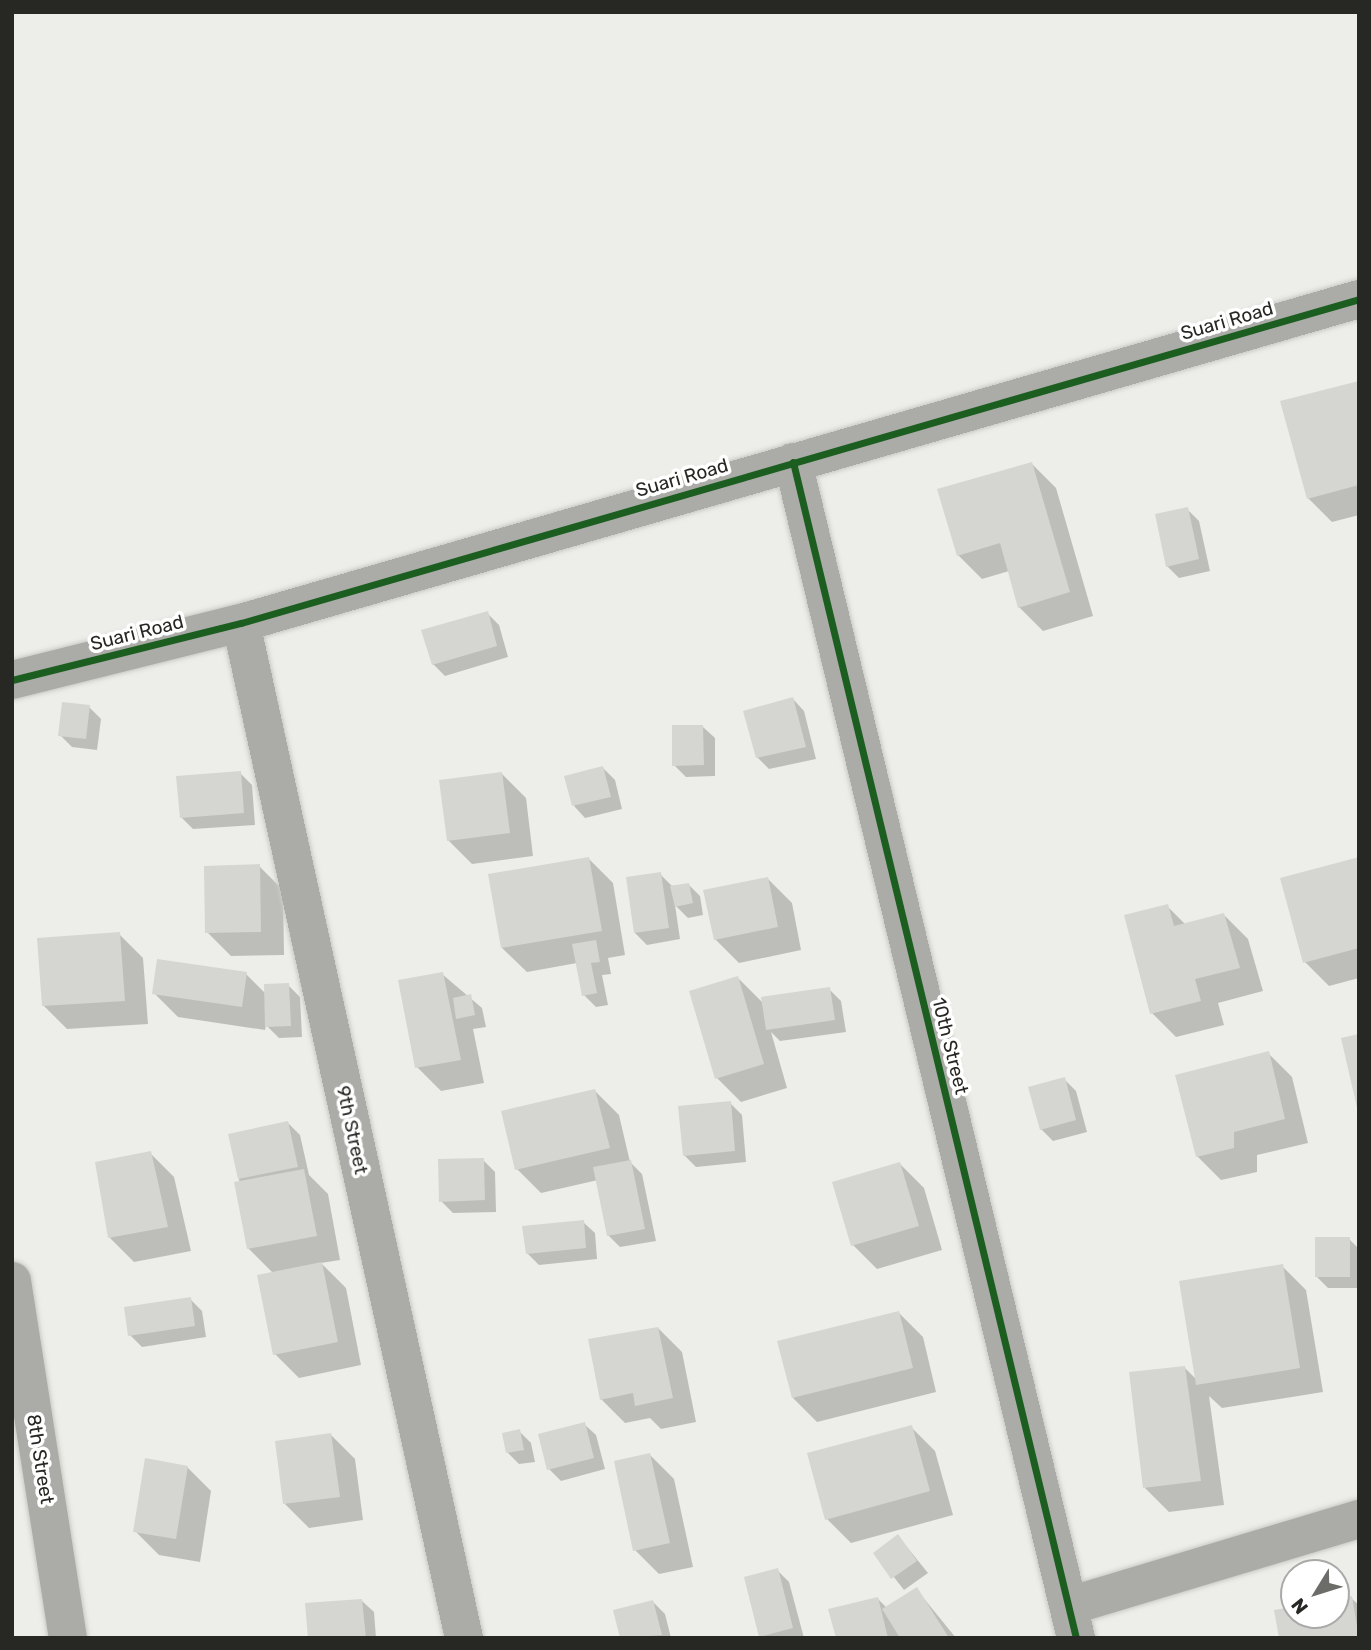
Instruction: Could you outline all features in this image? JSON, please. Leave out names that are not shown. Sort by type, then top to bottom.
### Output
[{"type":"street","name":"Suari Road","points":[[12,680],[241,623],[1359,299]]},
{"type":"street","name":"10th Street","points":[[793,462],[1073,1622]]},
{"type":"street","name":"9th Street","points":[[241,623],[464,1638]]},
{"type":"street","name":"8th Street","points":[[12,1281],[68,1638]]},
{"type":"street","points":[[1073,1622],[1359,1519]]},
{"type":"building","points":[[1359,381],[1359,485],[1307,499],[1280,401]]},
{"type":"building","points":[[1032,462],[1070,592],[1018,608],[1000,543],[957,556],[937,489]]},
{"type":"building","points":[[1188,507],[1199,559],[1166,567],[1155,514]]},
{"type":"building","points":[[488,611],[497,646],[432,665],[421,630]]},
{"type":"building","points":[[793,697],[806,747],[756,758],[743,711]]},
{"type":"building","points":[[62,702],[90,705],[86,739],[58,736]]},
{"type":"building","points":[[672,725],[703,725],[704,765],[672,766]]},
{"type":"building","points":[[603,766],[611,797],[572,806],[564,776]]},
{"type":"building","points":[[241,771],[244,813],[180,818],[176,776]]},
{"type":"building","points":[[502,772],[510,833],[447,841],[439,780]]},
{"type":"building","points":[[589,857],[602,931],[501,948],[488,874]]},
{"type":"building","points":[[1359,857],[1359,948],[1303,963],[1280,878]]},
{"type":"building","points":[[260,864],[261,932],[205,933],[204,866]]},
{"type":"building","points":[[661,872],[669,928],[634,933],[626,877]]},
{"type":"building","points":[[768,877],[778,927],[714,940],[703,890]]},
{"type":"building","points":[[689,883],[693,903],[675,907],[670,886]]},
{"type":"building","points":[[1168,904],[1174,926],[1224,913],[1240,968],[1195,979],[1201,1001],[1150,1014],[1124,915]]},
{"type":"building","points":[[120,932],[125,1001],[42,1006],[37,938]]},
{"type":"building","points":[[596,940],[600,962],[591,963],[597,993],[582,996],[572,944]]},
{"type":"building","points":[[157,959],[247,972],[242,1007],[152,994]]},
{"type":"building","points":[[443,972],[461,1060],[415,1068],[398,980]]},
{"type":"building","points":[[738,976],[764,1064],[715,1079],[689,991]]},
{"type":"building","points":[[289,983],[291,1026],[265,1027],[264,984]]},
{"type":"building","points":[[830,987],[835,1020],[766,1030],[761,997]]},
{"type":"building","points":[[471,994],[475,1015],[456,1019],[453,998]]},
{"type":"building","points":[[1359,1034],[1359,1112],[1358,1112],[1341,1038]]},
{"type":"building","points":[[1269,1051],[1285,1119],[1234,1132],[1234,1148],[1196,1157],[1175,1075]]},
{"type":"building","points":[[1065,1077],[1076,1120],[1040,1130],[1028,1087]]},
{"type":"building","points":[[595,1089],[610,1148],[515,1170],[501,1111]]},
{"type":"building","points":[[731,1101],[735,1151],[683,1156],[678,1106]]},
{"type":"building","points":[[288,1121],[298,1167],[238,1179],[228,1134]]},
{"type":"building","points":[[151,1151],[168,1227],[108,1238],[95,1162]]},
{"type":"building","points":[[484,1158],[485,1200],[439,1202],[438,1159]]},
{"type":"building","points":[[631,1160],[645,1229],[607,1236],[593,1167]]},
{"type":"building","points":[[900,1162],[919,1226],[851,1246],[832,1182]]},
{"type":"building","points":[[304,1169],[317,1236],[247,1249],[234,1182]]},
{"type":"building","points":[[584,1220],[586,1248],[526,1254],[522,1226]]},
{"type":"building","points":[[1315,1237],[1350,1237],[1350,1277],[1315,1277]]},
{"type":"building","points":[[322,1262],[338,1342],[273,1355],[257,1275]]},
{"type":"building","points":[[1283,1264],[1300,1368],[1196,1385],[1179,1281]]},
{"type":"building","points":[[191,1297],[195,1326],[128,1336],[124,1307]]},
{"type":"building","points":[[899,1311],[913,1368],[792,1398],[777,1341]]},
{"type":"building","points":[[658,1327],[673,1398],[635,1406],[633,1393],[600,1400],[588,1339]]},
{"type":"building","points":[[1185,1366],[1201,1481],[1143,1488],[1129,1372]]},
{"type":"building","points":[[585,1422],[594,1458],[547,1470],[538,1434]]},
{"type":"building","points":[[912,1425],[930,1491],[825,1520],[807,1453]]},
{"type":"building","points":[[520,1429],[524,1450],[506,1453],[502,1433]]},
{"type":"building","points":[[331,1433],[340,1497],[283,1504],[275,1441]]},
{"type":"building","points":[[650,1453],[670,1543],[633,1551],[614,1461]]},
{"type":"building","points":[[145,1458],[188,1466],[176,1539],[133,1532]]},
{"type":"building","points":[[898,1534],[917,1561],[891,1579],[873,1553]]},
{"type":"building","points":[[778,1568],[793,1628],[759,1637],[744,1577]]},
{"type":"building","points":[[917,1587],[949,1638],[900,1638],[882,1609]]},
{"type":"building","points":[[1350,1596],[1359,1638],[1279,1638],[1274,1610],[1280,1609],[1280,1629],[1350,1629]]},
{"type":"building","points":[[878,1597],[888,1638],[836,1638],[828,1609]]},
{"type":"building","points":[[362,1599],[366,1638],[308,1638],[305,1603]]},
{"type":"building","points":[[653,1600],[662,1635],[620,1638],[613,1610]]},
{"type":"cycle path","points":[[12,680],[241,623],[1359,299]]},
{"type":"cycle path","points":[[793,462],[1076,1638]]}]
